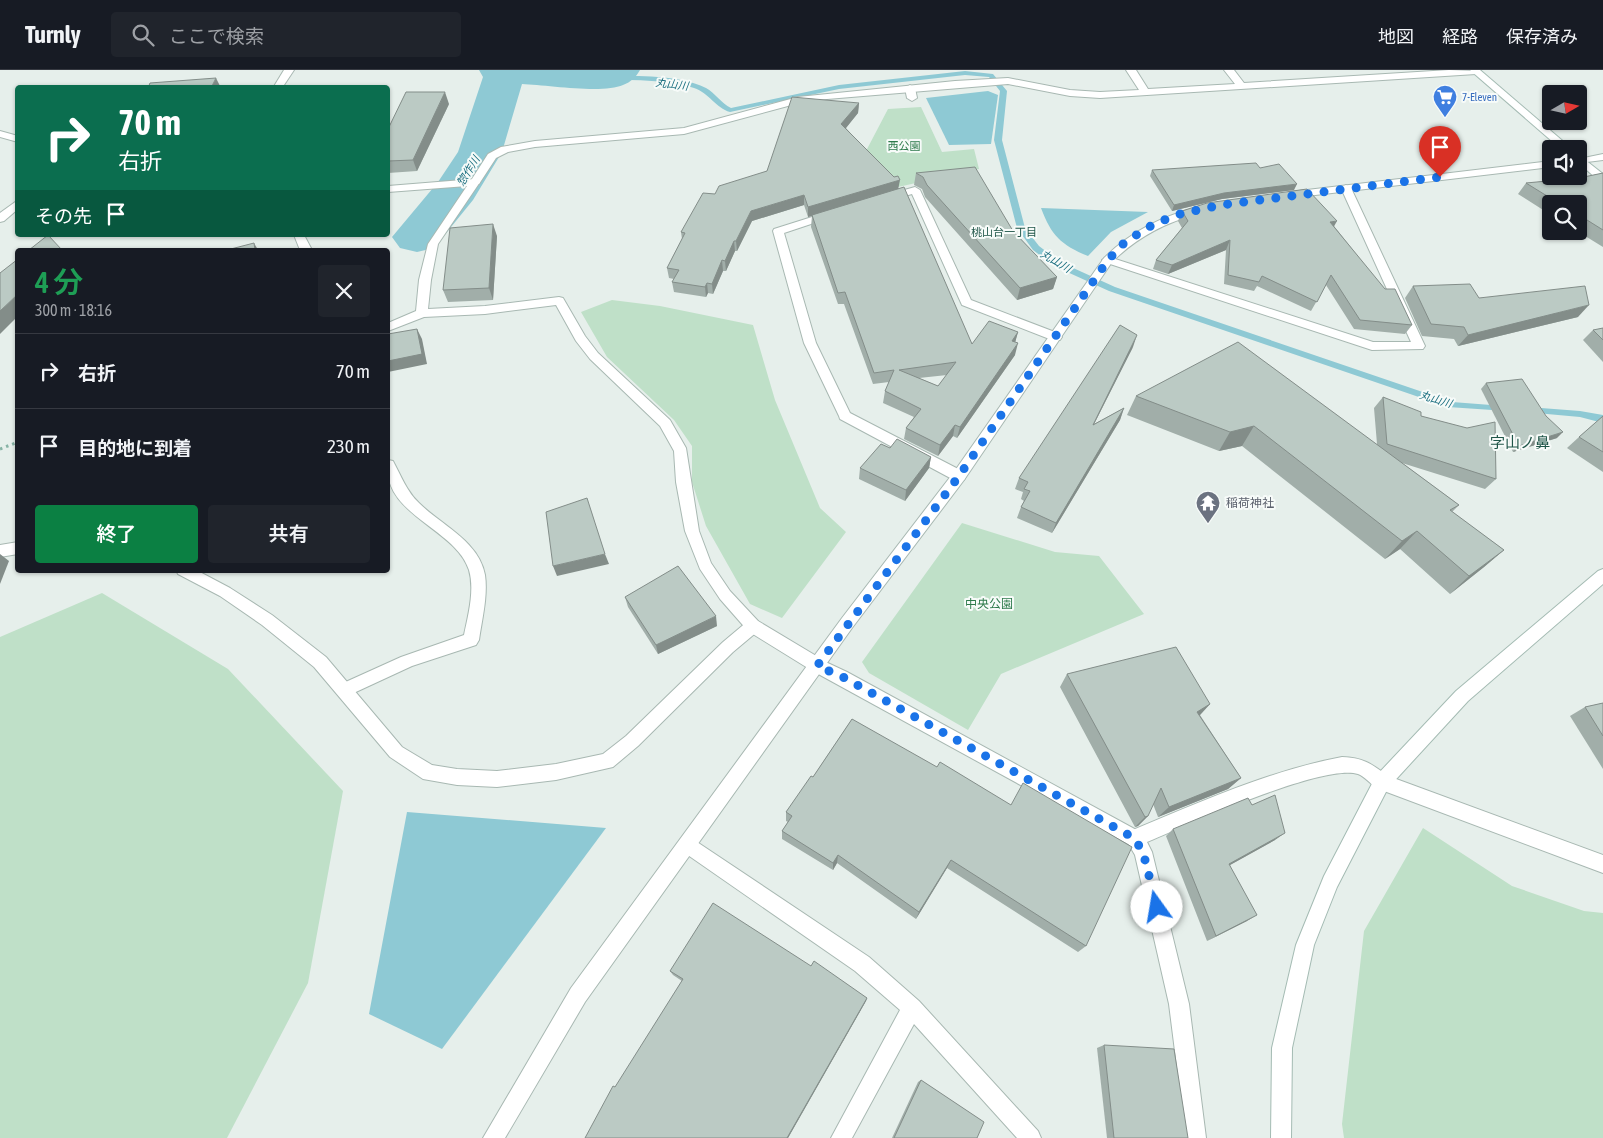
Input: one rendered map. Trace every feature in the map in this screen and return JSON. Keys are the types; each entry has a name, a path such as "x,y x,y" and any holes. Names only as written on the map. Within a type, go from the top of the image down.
{"street":[{"path":"279,85 289,70"},
{"path":"1131,70 1145,92"},
{"path":"1229,70 1241,85"},
{"path":"422,313 425,280 433,244 492,156 505,149 534,144 684,131 798,100 911,93 986,81 1008,81 1085,94 1145,92 1475,71 1557,140"},
{"path":"0,134 15,138"},
{"path":"1587,159 1603,157"},
{"path":"1279,197 1542,165"},
{"path":"1587,166 1603,179"},
{"path":"390,188 403,185 452,185 475,182"},
{"path":"1108,260 1372,346 1419,346 1346,188"},
{"path":"878,200 915,190 966,302 1056,337"},
{"path":"0,219 15,205"},
{"path":"493,1138 578,995 817,666 959,476 1108,260 1125,242 1154,224 1180,214 1213,207"},
{"path":"842,211 778,230 810,343 845,416 959,476"},
{"path":"390,326 422,313 485,310 559,301 580,338 594,356 665,423 681,451 683,482 692,531 705,565 725,595 753,626 817,666 841,676 1134,838 1143,852 1179,1004 1196,1138"},
{"path":"345,690 369,676 427,653 471,640 477,605 477,570 467,553 454,539 413,506 390,468"},
{"path":"0,551 15,548"},
{"path":"189,573 225,592 267,620 320,662 396,752 429,773 457,777 497,779 556,772 607,761 632,741 728,647 753,626"},
{"path":"1281,1138 1282,1048 1304,945 1330,882 1382,782 1462,696 1603,576"},
{"path":"1134,838 1291,776 1342,765 1359,766 1382,782 1603,864"},
{"path":"688,845 862,964 912,1008 1030,1138"},
{"path":"841,1138 912,1008"}],"path":[{"path":"0,448 15,443"}],"green space":[{"name":"西公園","path":"921,107 942,152 974,149 979,169 898,187 866,151 888,109"},
{"path":"612,300 660,306 753,325 775,400 820,508 846,532 782,618 750,604 706,526 692,482 692,446 674,420 607,357 581,312"},
{"name":"中央公園","path":"962,523 1055,552 1099,556 1144,614 1001,674 968,730 869,673 862,662"},
{"path":"102,593 228,669 343,791 308,983 227,1138 0,1138 0,637"},
{"path":"1423,828 1512,886 1584,911 1603,913 1603,1138 1344,1138 1342,1124 1364,931"}],"water":[{"path":"988,91 998,95 991,144 949,145 926,98"},
{"path":"1041,208 1148,212 1111,232 1088,256 1071,248 1058,238"},
{"path":"407,812 606,828 442,1049 369,1014"}],"building":[{"path":"216,78 212,85 149,85 150,83"},
{"path":"406,92 445,92 413,160 390,161 390,125"},
{"path":"792,97 859,103 841,124 894,177 898,176 900,180 808,207 804,195 751,211 725,261 722,260 712,284 707,283 705,287 672,282 679,270 667,268 685,233 681,232 703,193 715,194 719,186 767,171"},
{"path":"1256,163 1260,168 1279,164 1297,184 1224,193 1174,205 1152,170"},
{"path":"975,167 1013,231 1057,277 1020,288 927,185 923,177 916,173"},
{"path":"1603,173 1603,230 1587,220 1587,195 1545,195 1526,183 1542,181 1542,185 1587,185 1587,176"},
{"path":"904,187 972,344 989,321 1018,332 1012,341 1018,343 960,427 955,425 940,445 906,428 921,409 885,391 894,370 874,373 845,292 838,293 812,215","holes":["956,362 938,386 899,370"]},
{"path":"1307,189 1337,221 1330,222 1385,289 1395,289 1412,325 1360,320 1331,275 1317,302 1262,276 1259,282 1228,275 1230,240 1172,265 1156,260 1188,221 1182,211 1207,203"},
{"path":"493,224 489,288 443,290 450,228"},
{"path":"45,237 50,237 60,248 32,248"},
{"path":"254,243 255,248 235,248"},
{"path":"15,261 15,297 0,311 0,273"},
{"path":"1470,284 1479,298 1585,286 1589,305 1468,335 1464,327 1431,324 1413,286"},
{"path":"1120,325 1137,335 1093,425 1124,408 1056,523 1021,507 1030,491 1024,489 1028,482 1019,478"},
{"path":"1603,328 1603,340 1593,330"},
{"path":"417,329 422,354 390,361 390,334"},
{"path":"1238,342 1459,505 1450,510 1504,550 1469,576 1417,531 1402,541 1254,426 1230,432 1136,396"},
{"path":"1522,379 1546,416 1563,432 1519,446 1486,383"},
{"path":"1383,397 1421,412 1421,416 1467,428 1495,422 1496,479 1387,444"},
{"path":"1603,416 1603,452 1579,437"},
{"path":"897,439 931,457 906,490 860,468 881,444 890,448"},
{"path":"587,498 605,554 553,566 546,512"},
{"path":"678,566 716,616 656,645 625,597"},
{"path":"1176,647 1210,704 1197,712 1241,778 1169,807 1161,788 1148,816 1145,817 1067,674"},
{"path":"1603,703 1603,736 1585,707"},
{"path":"852,719 937,767 940,762 1011,805 1023,783 1132,847 1086,946 951,860 919,912 838,855 833,863 782,831 792,816 786,812 811,776 813,777"},
{"path":"1275,795 1285,833 1229,864 1257,915 1216,936 1173,829 1248,798 1252,805"},
{"path":"713,903 811,966 814,961 867,998 787,1138 585,1138 613,1086 615,1087 683,979 670,971"},
{"path":"1104,1045 1174,1049 1188,1138 1114,1138"},
{"path":"921,1080 984,1122 977,1138 894,1138"}],"waterway":[{"name":"惣作川","path":"499,70 506,70"},
{"name":"惣作川","path":"417,237 456,190 480,152 506,70"},
{"name":"丸山川","path":"506,70 608,77 620,70"},
{"name":"丸山川","path":"608,77 673,82 698,87 730,110 839,87 965,73 991,75 1004,91 998,140 1021,228 1036,248 1057,264 1112,289 1451,405 1504,409"},
{"name":"丸山川","path":"1528,410 1580,414 1603,419"}],"place":[{"name":"7-Eleven","path":"1445,118"},
{"name":"稲荷神社","path":"1208,524"}],"district":[{"name":"桃山台一丁目","path":"1004,232"},
{"name":"字山ノ鼻","path":"1520,443"}],"route":[{"path":"1157,907 1143,852 1134,838 841,676 817,666 959,476 1108,260 1125,242 1154,224 1180,214 1221,205 1440,177"}]}
